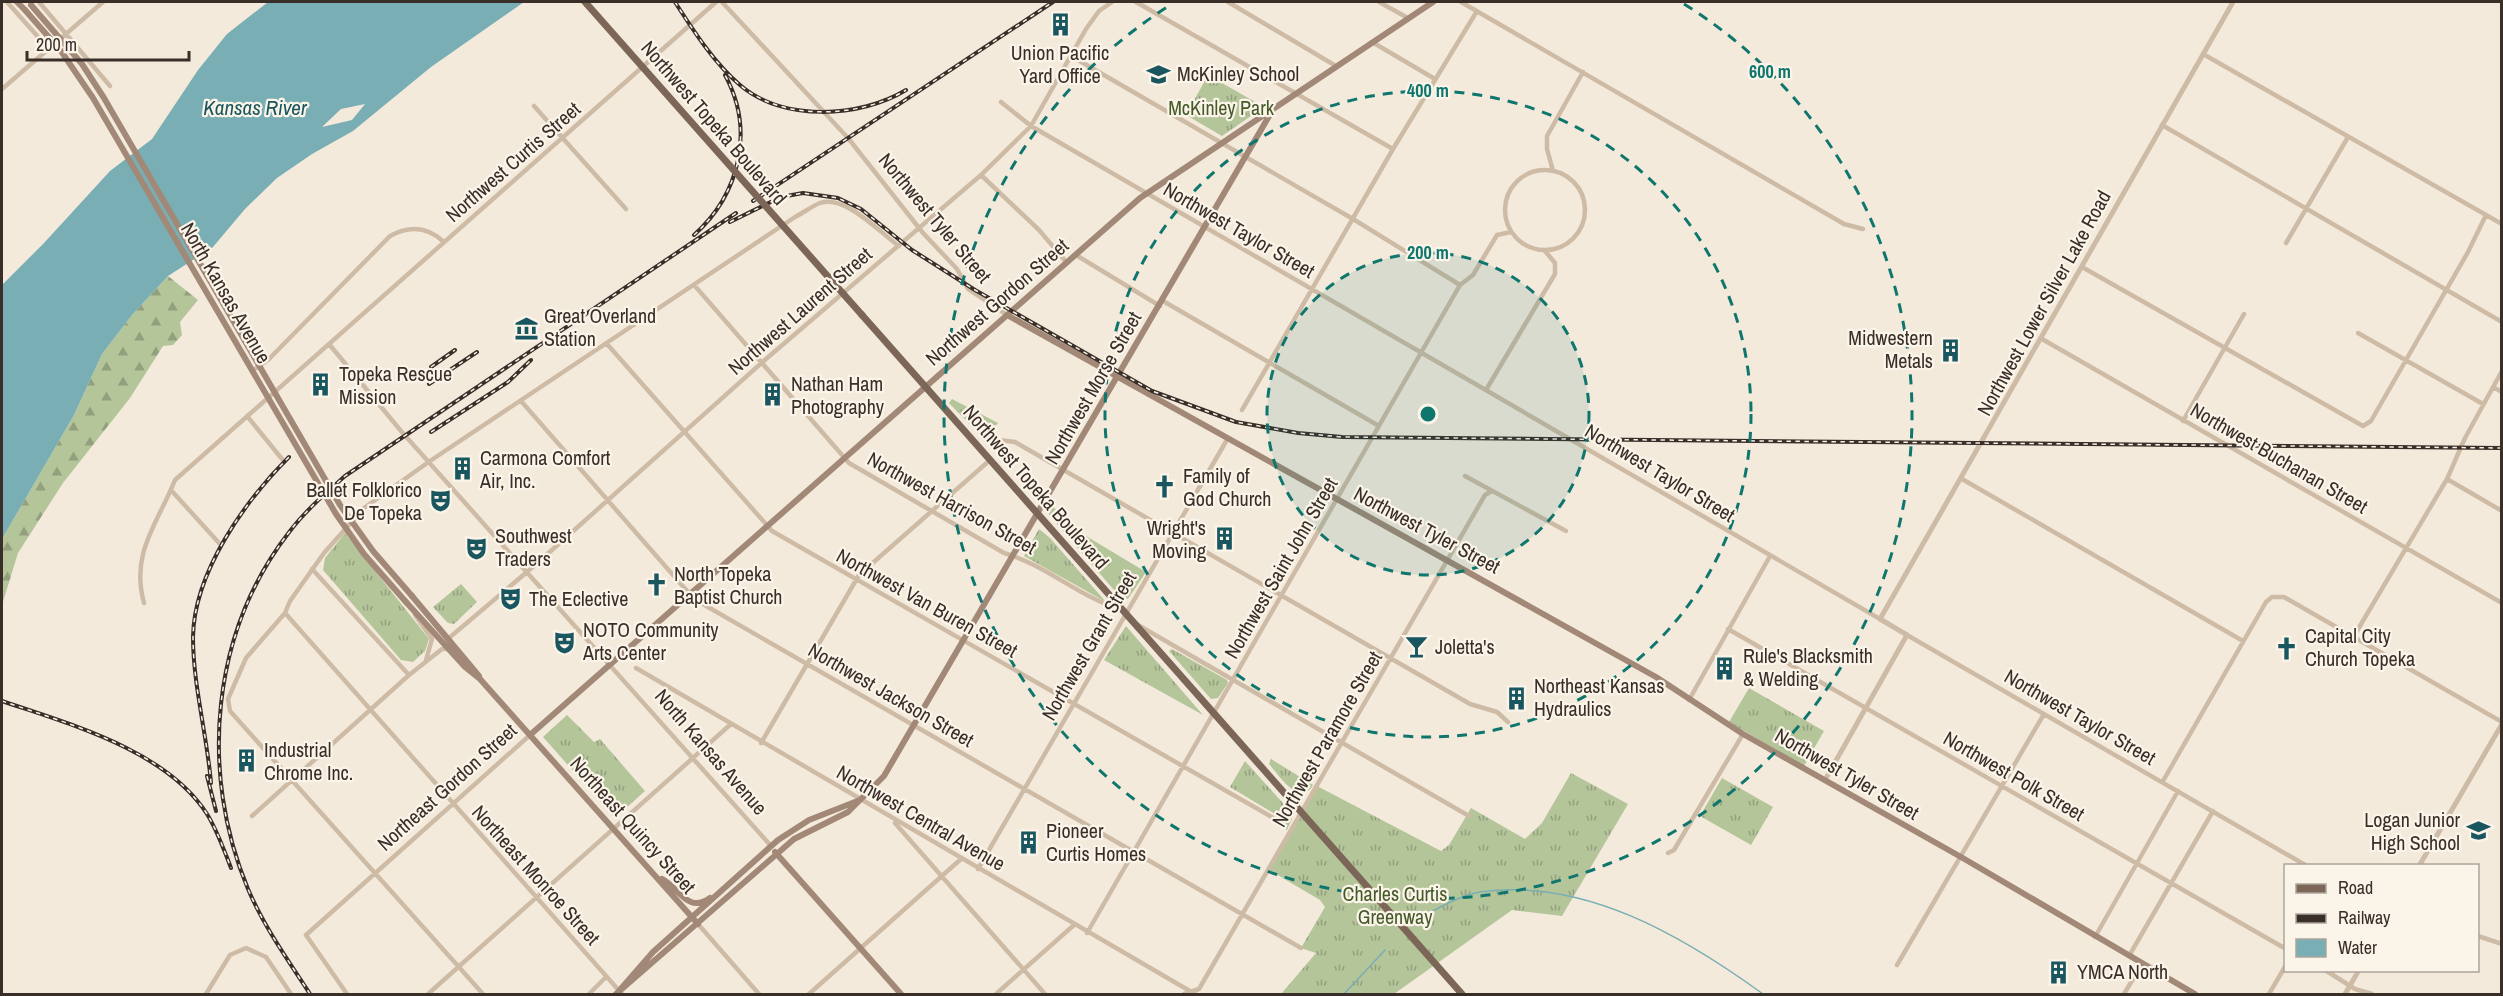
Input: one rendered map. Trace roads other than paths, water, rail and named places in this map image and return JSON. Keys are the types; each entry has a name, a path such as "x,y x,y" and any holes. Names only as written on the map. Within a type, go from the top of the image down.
{"main road":[{"name":"North Kansas Avenue","path":"17,2 83,81 352,538 407,603"},
{"name":"Northwest Topeka Boulevard","path":"585,2 1462,994"},
{"name":"Northwest Gordon Street","path":"611,665 1147,193 1433,2"},
{"name":"North Kansas Avenue","path":"30,3 82,64 104,98 350,521 412,596"},
{"name":"Northwest Morse Street","path":"619,993 777,854 803,834 848,812 884,776 1065,470 1273,109"},
{"name":"Northwest Tyler Street","path":"1007,315 1448,562 1483,578 1656,677 1743,734 1961,857 2195,994"},
{"name":"Northeast Quincy Street","path":"412,596 449,638 480,679 698,924"},
{"name":"Northeast Quincy Street","path":"407,603 465,667 480,679"},
{"name":"Northeast Gordon Street","path":"530,735 611,665"},
{"name":"Northwest Morse Street","path":"730,882 771,846 808,820 860,800"},
{"name":"North Kansas Avenue","path":"771,846 901,994"},
{"path":"654,874 668,882 684,898 696,904 707,900 730,882"},
{"path":"619,993 653,952 730,882"}],"street":[{"path":"7,2 48,48"},
{"path":"39,2 110,86"},
{"path":"2,89 103,2"},
{"name":"Northwest Curtis Street","path":"144,603 140,588 144,549 152,523 175,480 716,2"},
{"name":"Northwest Tyler Street","path":"723,2 848,138 918,227 950,261 968,289 1007,315"},
{"name":"Northwest Laurent Street","path":"449,638 918,227 981,175 1031,126 1095,16 1112,2"},
{"path":"1136,2 1394,148"},
{"path":"1228,2 1336,66"},
{"path":"1379,2 1408,18"},
{"path":"1461,2 1845,224 1863,229"},
{"name":"Northwest Lower Silver Lake Road","path":"1880,619 2233,2"},
{"path":"1242,410 1394,148 1477,11"},
{"path":"1372,42 1435,79"},
{"path":"2203,54 2502,224"},
{"path":"1071,56 1353,219 1460,285"},
{"path":"1553,171 1547,149 1547,136 1583,72"},
{"name":"Northwest Taylor Street","path":"1000,102 1031,126 1205,228 2304,864"},
{"path":"534,106 626,209"},
{"path":"2162,125 2502,322"},
{"path":"2286,243 2348,137"},
{"path":"1553,171 1566,176 1577,185 1583,198 1585,218 1580,230 1571,241 1559,248 1545,250 1528,246 1511,232 1505,209 1512,188 1530,173 1553,171"},
{"path":"981,175 1039,230 1067,263"},
{"path":"483,994 228,707 228,699 246,658 285,613 312,569 364,508 430,461 795,217 826,202 848,207 899,246"},
{"path":"2082,267 2363,426 2371,421 2486,215"},
{"path":"252,371 274,354 390,236 406,229 419,228 429,231 444,242"},
{"name":"Northwest Saint John Street","path":"1088,933 1460,285 1473,275 1497,235 1511,232"},
{"path":"1486,390 1555,274 1555,263 1545,250"},
{"path":"1076,255 1379,426"},
{"name":"Northwest Harrison Street","path":"695,286 845,458 932,511 1104,604 1123,611"},
{"path":"2183,421 2244,314"},
{"path":"2358,333 2483,404"},
{"name":"Northwest Buchanan Street","path":"2042,339 2502,603"},
{"name":"North Kansas Avenue","path":"329,344 401,431 771,846"},
{"name":"Northwest Van Buren Street","path":"607,344 767,527 963,642 1284,824"},
{"path":"2354,636 2447,479 2483,404 2502,371"},
{"path":"2493,387 2502,392"},
{"name":"Northwest Jackson Street","path":"521,401 694,599 1301,948"},
{"path":"247,416 282,459"},
{"name":"Northwest Grant Street","path":"978,869 1073,704 1123,611 1228,438"},
{"path":"999,440 1015,442 1470,704 1497,712 1508,722"},
{"path":"761,742 863,571 990,460"},
{"path":"1466,476 1480,483 1490,492 1566,531"},
{"path":"1962,479 2243,641"},
{"path":"2447,479 2502,511"},
{"path":"171,490 219,543"},
{"name":"Northwest Paramore Street","path":"1193,993 1199,989 1485,495 1490,492"},
{"path":"1689,700 1770,556"},
{"path":"312,569 409,675"},
{"path":"2163,781 2266,602 2272,597 2284,597 2502,723 2420,864"},
{"path":"407,603 432,639 426,661"},
{"name":"Northeast Monroe Street","path":"285,613 619,993"},
{"path":"1133,622 1468,816"},
{"name":"Northwest Polk Street","path":"1728,629 2284,948"},
{"path":"1825,780 1907,635"},
{"path":"252,816 409,675 442,649 448,649"},
{"name":"Northwest Central Avenue","path":"636,668 1193,993"},
{"path":"1897,965 2044,714"},
{"path":"428,994 731,724"},
{"path":"1668,853 1674,850 1743,734"},
{"name":"Northeast Gordon Street","path":"347,994 306,935 530,735"},
{"path":"2096,937 2178,790"},
{"path":"2129,956 2213,811"},
{"path":"892,818 940,876 1045,994"},
{"path":"809,994 961,859"},
{"name":"Northeast Quincy Street","path":"698,924 759,994"},
{"path":"996,994 1074,925"},
{"path":"2479,936 2502,944"},
{"path":"206,994 234,952 246,948 260,954 270,963 291,994"},
{"path":"2124,994 2142,964"},
{"path":"2269,994 2284,968"},
{"path":"2328,972 2350,985 2372,994"},
{"path":"2345,994 2358,972"},
{"path":"589,994 606,977"},
{"path":"1184,994 1193,993"}],"water":[{"name":"Kansas River","path":"268,2 524,2 431,67 353,131 312,154 277,178 245,209 213,247 168,276 132,315 102,354 74,415 2,539 2,285 110,171 152,139 198,70 227,34","holes":["365,104 352,120 322,127 341,109"]}],"waterway":[{"path":"1429,913 1460,898 1480,892 1518,890 1556,893 1594,902 1665,932 1700,951 1763,994"},
{"path":"1344,994 1385,950"}],"railway":[{"path":"675,2 721,67 740,85 758,97 778,105 822,112 845,110 867,106 906,90"},
{"path":"753,201 1053,2"},
{"path":"694,235 710,219 722,200 732,181 738,160 741,139 739,117 734,96 725,75"},
{"path":"730,222 781,197 803,193 838,198 861,209 912,250 975,290 1152,391 1236,422 1298,433 1342,437 2502,448"},
{"path":"310,994 254,903 232,844 223,798 219,751 221,704 229,658 243,613 264,571 296,523 345,476 736,213"},
{"path":"431,367 455,350"},
{"path":"429,384 477,352"},
{"path":"431,432 508,382 531,360"},
{"path":"211,783 195,673 193,637 196,612 202,588 225,539 256,495 289,457"},
{"path":"2,701 57,719 114,742 142,756 167,773 189,792 207,814 231,868"},
{"path":"207,776 216,811"}],"place":[{"name":"Union Pacific Yard Office","path":"1060,25"},
{"name":"McKinley School","path":"1159,74"},
{"name":"Great Overland Station","path":"526,328"},
{"name":"Midwestern Metals","path":"1951,350"},
{"name":"Topeka Rescue Mission","path":"321,385"},
{"name":"Nathan Ham Photography","path":"773,395"},
{"name":"Carmona Comfort Air, Inc.","path":"462,469"},
{"name":"Family of God Church","path":"1165,487"},
{"name":"Ballet Folklorico De Topeka","path":"440,501"},
{"name":"Wright's Moving","path":"1224,539"},
{"name":"Southwest Traders","path":"477,548"},
{"name":"North Topeka Baptist Church","path":"656,585"},
{"name":"The Eclective","path":"511,599"},
{"name":"NOTO Community Arts Center","path":"565,642"},
{"name":"Joletta's","path":"1417,647"},
{"name":"Capital City Church Topeka","path":"2287,648"},
{"name":"Rule's Blacksmith & Welding","path":"1725,668"},
{"name":"Northeast Kansas Hydraulics","path":"1516,698"},
{"name":"Industrial Chrome Inc.","path":"246,761"},
{"name":"Logan Junior High School","path":"2478,831"},
{"name":"Pioneer Curtis Homes","path":"1028,842"},
{"name":"YMCA North","path":"2059,972"}],"park label":[{"name":"McKinley Park","path":"1221,108"},
{"name":"Charles Curtis Greenway","path":"1395,906"}]}
